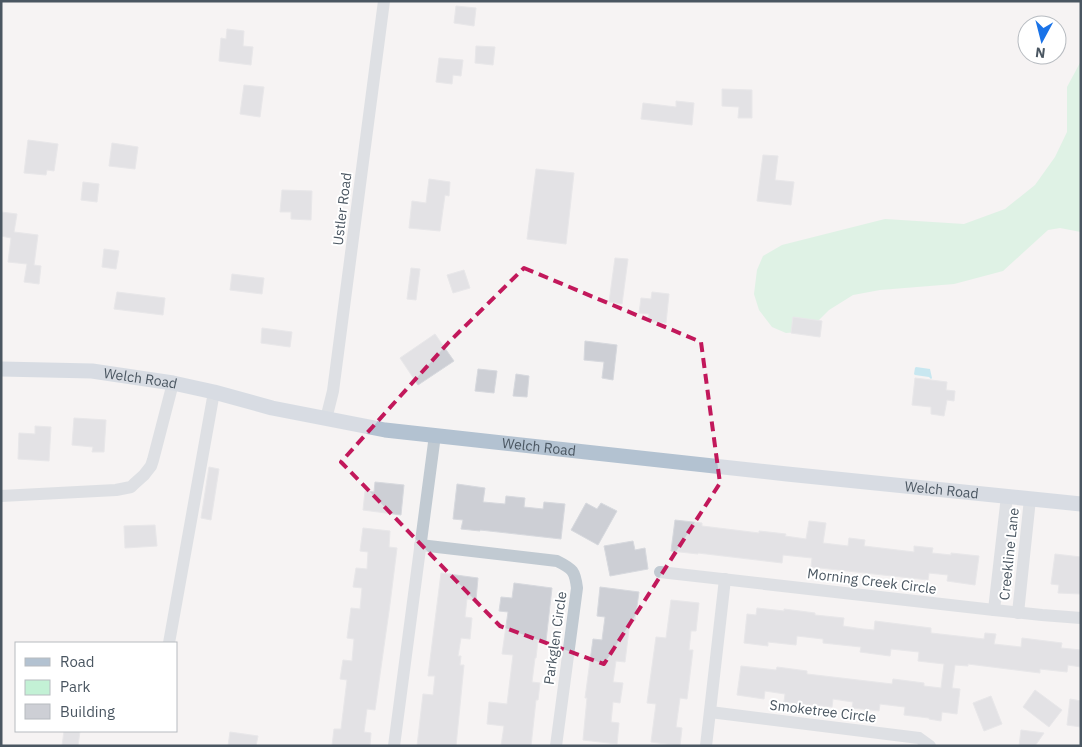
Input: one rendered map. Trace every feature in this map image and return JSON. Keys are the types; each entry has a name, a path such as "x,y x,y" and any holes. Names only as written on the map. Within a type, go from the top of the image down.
{"main road":[{"name":"Welch Road","path":"1,369 92,371 173,382 272,408 384,430 1081,504"}],"street":[{"name":"Ustler Road","path":"326,419 333,391 384,1"},
{"path":"1,496 116,490 131,487 144,475 153,460 173,382"},
{"path":"170,642 214,392"},
{"path":"394,746 435,435"},
{"name":"Creekline Lane","path":"994,610 1008,496"},
{"name":"Creekline Lane","path":"1018,613 1030,499"},
{"name":"Parkglen Circle","path":"420,545 557,561 570,567 576,576 577,588 556,746"},
{"name":"Morning Creek Circle","path":"660,572 1018,613 1081,618"},
{"path":"706,746 726,579"},
{"name":"Smoketree Circle","path":"710,712 919,738 930,746"}],"highlighted area":[{"path":"524,268 701,342 720,483 604,664 500,626 341,462 449,342"}],"green space":[{"path":"1081,61 1081,232 1060,228 1048,230 1003,271 954,284 880,290 853,295 829,310 808,331 786,333 772,327 759,310 754,294 757,270 763,256 782,245 885,219 964,224 1005,209 1035,185 1055,157 1067,132 1067,87"}],"water":[{"path":"916,367 930,369 932,378 915,375"}],"building":[{"path":"456,6 476,8 474,26 454,23"},
{"path":"227,29 244,31 243,46 253,47 251,65 219,61 221,38 226,39"},
{"path":"476,46 495,47 493,65 475,63"},
{"path":"439,58 463,60 461,76 453,75 452,84 436,82"},
{"path":"244,85 264,87 260,117 240,114"},
{"path":"722,89 752,90 752,118 738,118 739,107 722,106"},
{"path":"676,101 694,103 692,125 641,119 643,103 676,107"},
{"path":"28,140 58,144 54,171 47,170 46,175 24,173"},
{"path":"112,143 138,147 135,169 109,166"},
{"path":"763,155 778,156 775,180 794,182 791,205 757,201"},
{"path":"536,169 574,173 566,244 527,239"},
{"path":"429,179 450,182 449,196 445,195 440,231 409,228 412,201 426,203"},
{"path":"83,182 99,184 97,202 81,200"},
{"path":"282,190 312,191 311,220 291,219 291,212 280,212"},
{"path":"1,212 17,214 14,232 38,235 34,265 41,266 39,284 24,282 27,264 8,262 11,238 1,236"},
{"path":"104,249 119,251 116,269 102,267"},
{"path":"615,258 628,259 622,304 609,302"},
{"path":"411,268 420,269 416,300 407,299"},
{"path":"464,270 470,288 453,293 447,275"},
{"path":"232,274 264,278 262,294 230,290"},
{"path":"117,292 165,298 163,315 114,309"},
{"path":"652,292 669,294 666,323 648,321 649,314 639,313 641,298 651,299"},
{"path":"793,317 822,321 820,337 791,333"},
{"path":"262,328 292,332 290,347 261,343"},
{"path":"435,334 454,361 418,385 400,358"},
{"path":"585,341 617,345 613,380 602,378 604,362 584,360"},
{"path":"478,369 497,371 494,393 475,391"},
{"path":"516,374 529,376 527,397 513,396"},
{"path":"915,378 947,382 946,390 955,391 954,401 947,400 944,416 931,414 931,407 912,405"},
{"path":"74,418 106,420 104,452 92,452 93,447 72,445"},
{"path":"35,426 51,427 49,461 18,459 19,433 35,434"},
{"path":"209,467 219,469 211,520 201,518"},
{"path":"375,482 404,485 401,515 363,510 365,491 374,492"},
{"path":"457,484 485,488 483,502 505,504 506,496 525,498 524,507 543,509 544,502 565,504 561,539 461,529 463,520 453,519"},
{"path":"586,503 597,509 601,503 617,511 598,545 571,530"},
{"path":"675,520 702,523 702,526 759,533 759,531 786,534 785,536 806,539 809,521 826,523 823,543 848,546 849,538 865,540 864,546 914,552 914,546 933,548 932,553 979,556 975,585 947,581 948,575 929,573 928,580 811,567 812,558 783,555 782,563 671,551"},
{"path":"155,525 157,546 125,548 124,526"},
{"path":"363,528 390,531 389,547 397,548 375,710 367,709 364,732 371,733 370,746 332,746 334,729 341,729 347,680 340,679 343,660 352,661 354,639 347,638 351,608 360,609 362,588 353,587 356,568 367,569 368,552 360,551"},
{"path":"633,541 635,550 645,548 648,569 610,576 604,546"},
{"path":"1055,554 1081,557 1081,594 1058,593 1059,585 1051,584"},
{"path":"441,573 478,578 476,600 467,599 465,617 472,618 470,639 461,638 458,656 461,656 460,665 464,665 456,746 417,746 423,694 433,695 435,676 428,676"},
{"path":"514,583 552,588 546,641 538,640 535,658 532,682 540,683 538,700 536,700 531,746 501,746 504,726 487,724 489,702 507,704 513,655 502,654 508,612 499,611 501,597 512,598"},
{"path":"600,587 639,592 635,621 630,621 625,662 616,661 613,682 623,683 620,703 613,702 611,722 619,723 617,744 583,740 587,698 585,698 593,639 602,640 605,617 597,616"},
{"path":"671,600 699,603 696,631 691,631 689,650 693,650 687,699 680,698 676,727 682,728 680,746 651,742 656,704 647,703 656,637 666,638"},
{"path":"757,608 784,611 784,609 844,618 843,626 863,629 874,630 875,621 931,628 931,633 984,639 985,633 996,634 994,644 1021,647 1022,638 1062,643 1061,648 1081,650 1081,667 1068,665 1067,672 1040,669 1040,673 968,664 968,666 955,665 952,688 960,689 957,714 942,712 941,721 904,715 905,707 880,704 879,711 852,708 853,702 833,699 832,707 784,702 785,694 765,691 764,699 737,695 741,666 776,670 777,667 807,671 807,674 892,684 893,679 924,683 924,686 941,688 944,664 918,661 919,652 891,649 890,656 860,652 861,647 823,643 823,639 797,636 796,645 768,642 768,646 744,643 747,614 756,615"},
{"path":"1035,690 1062,710 1049,727 1023,707"},
{"path":"991,696 1002,724 984,731 973,703"},
{"path":"1070,699 1081,701 1081,727 1067,725"},
{"path":"1021,730 1044,733 1035,746 1019,746"},
{"path":"64,732 80,732 78,746 62,746"},
{"path":"230,732 258,736 256,746 228,746"}]}
